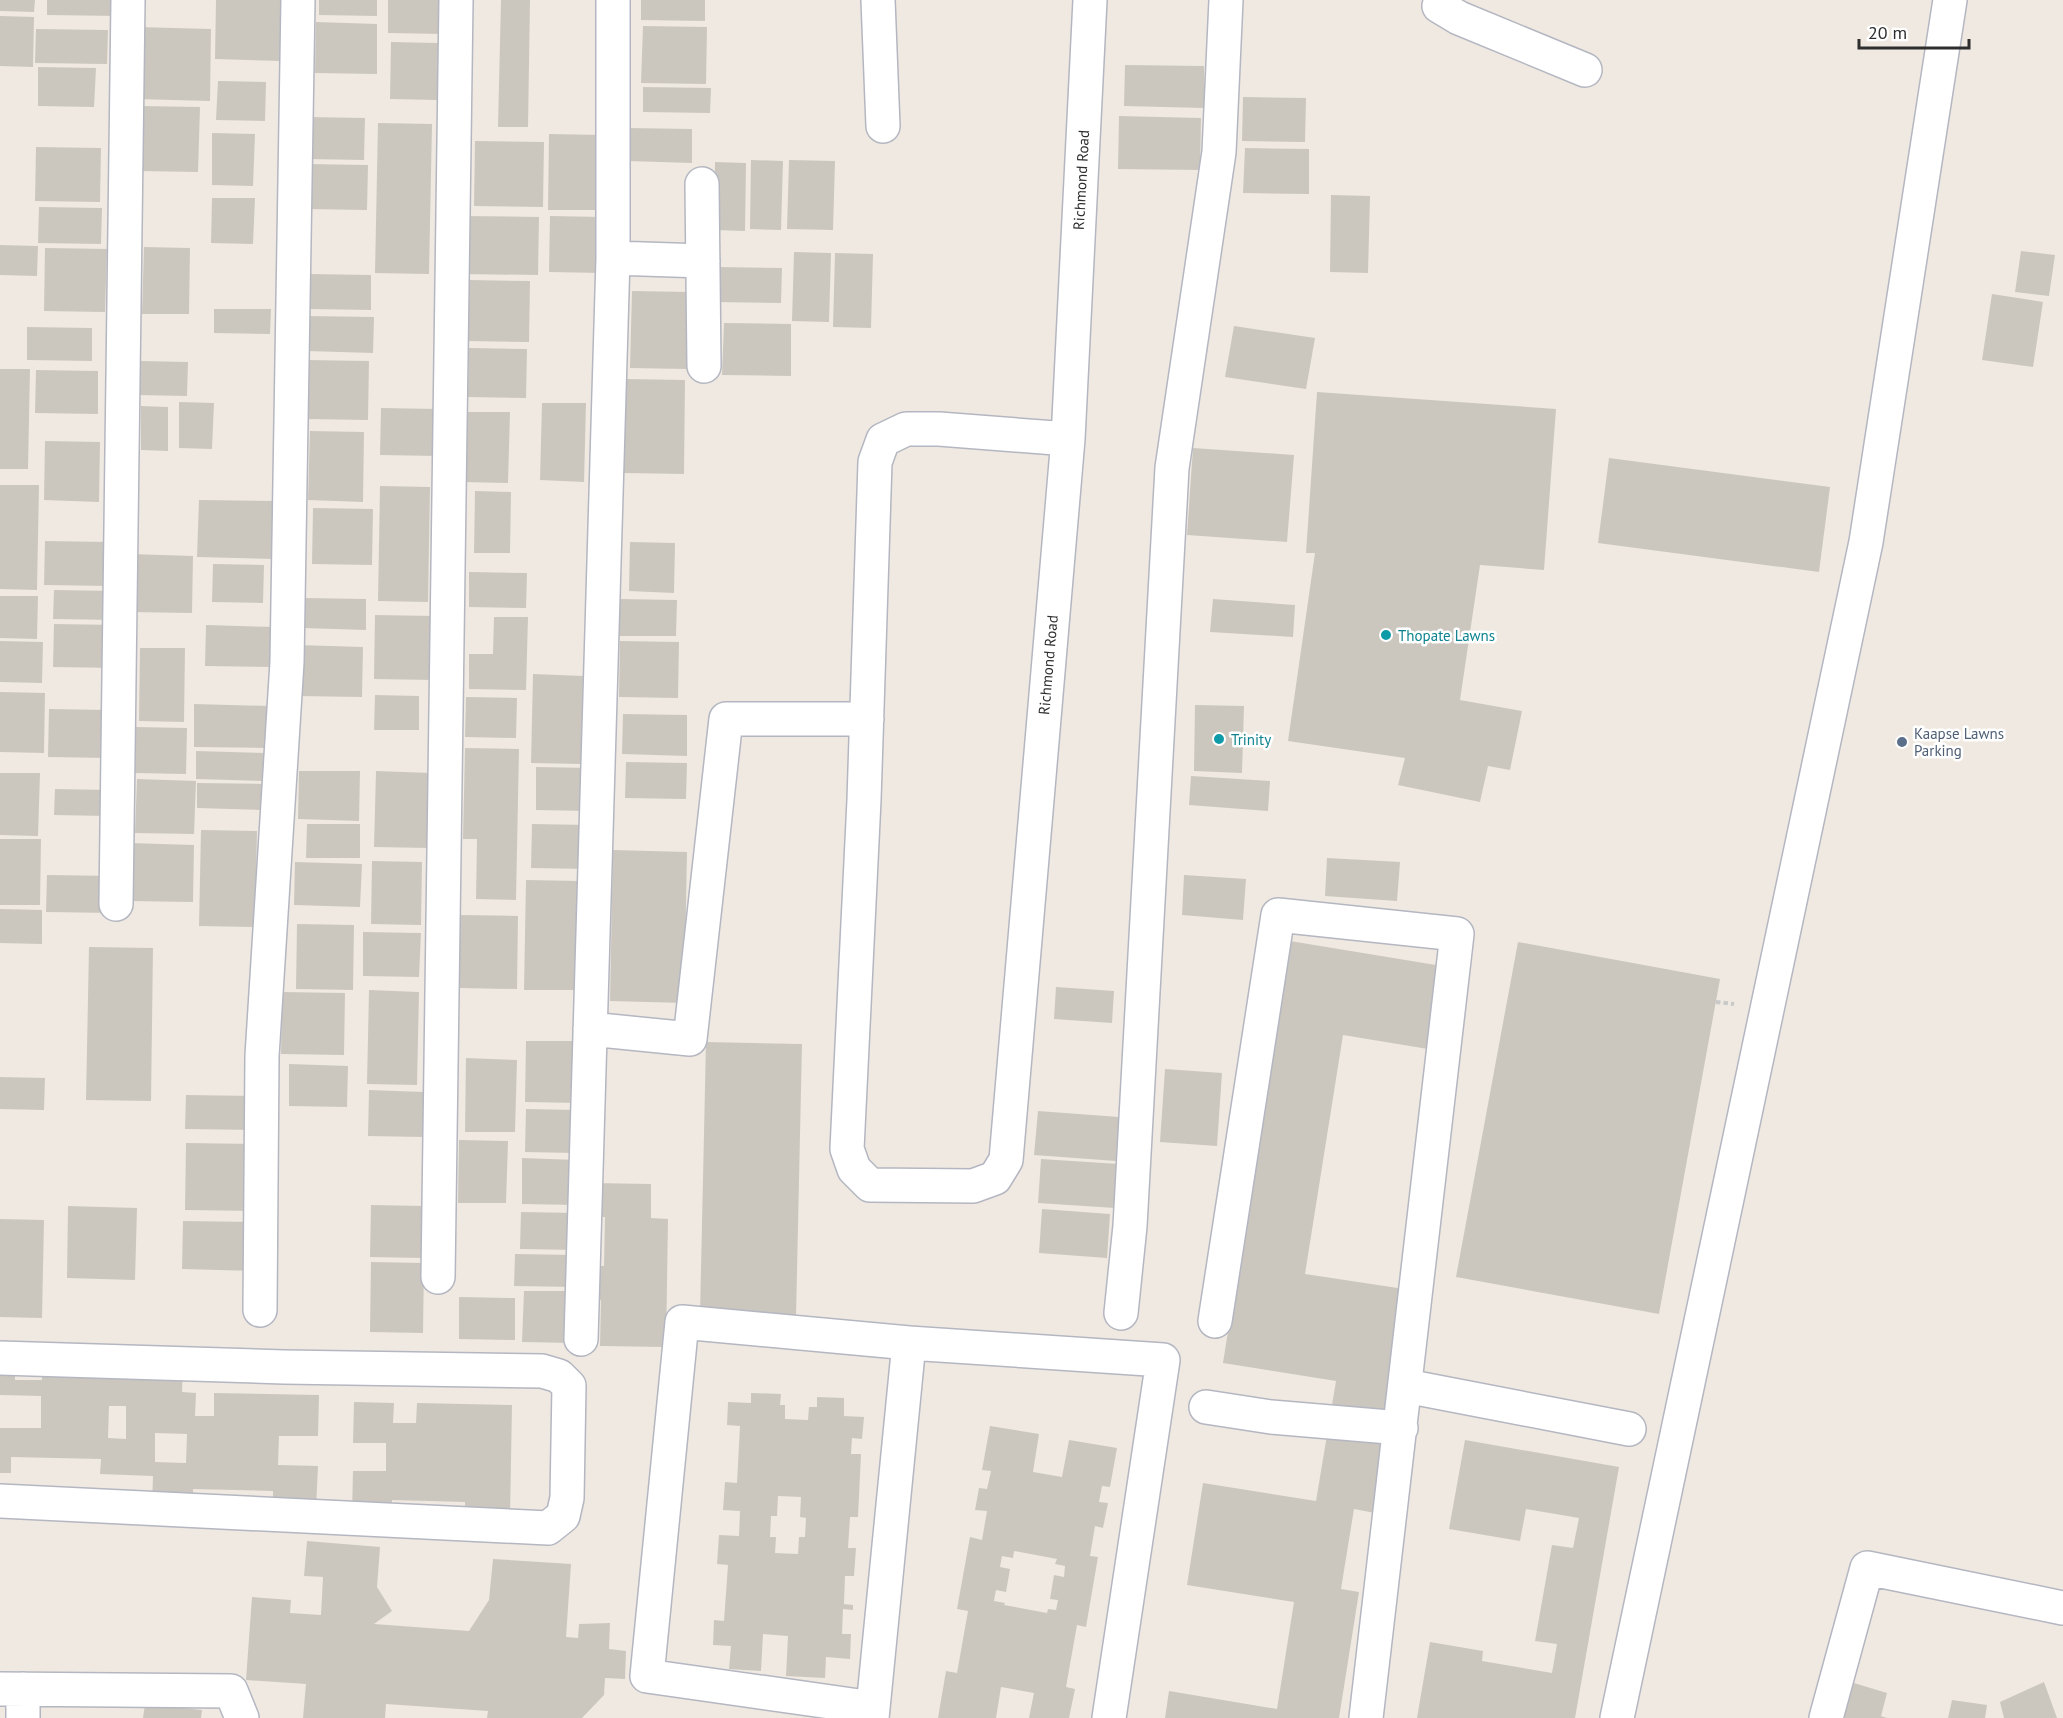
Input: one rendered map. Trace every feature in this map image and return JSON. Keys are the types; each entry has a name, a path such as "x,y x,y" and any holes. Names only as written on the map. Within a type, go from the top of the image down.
{"street":[{"path":"116,904 128,0"},
{"path":"260,1310 262,1056 287,662 298,0"},
{"path":"438,1277 456,0"},
{"path":"581,1339 613,258 613,0"},
{"path":"878,0 883,126"},
{"name":"Richmond Road","path":"867,719 847,1149 854,1169 870,1185 973,1186 995,1178 1006,1160 1068,438 1090,0"},
{"path":"1121,1313 1130,1226 1172,468 1219,152 1226,0"},
{"path":"1441,0 1439,6 1459,18 1585,70"},
{"path":"1617,1718 1866,542 1950,0"},
{"path":"702,184 705,366"},
{"path":"613,258 703,261"},
{"path":"590,1029 690,1039 726,719 867,719 875,462 883,440 906,429 939,429 1068,438"},
{"path":"1215,1321 1278,915 1457,934 1366,1718"},
{"path":"909,1343 872,1713 647,1676 682,1322 909,1343 1163,1360 1109,1718"},
{"path":"0,1358 296,1367 542,1371 559,1376 569,1386 567,1498 563,1516 548,1528 0,1501"},
{"path":"1406,1386 1629,1430"},
{"path":"1206,1407 1271,1417 1401,1428"},
{"path":"1826,1718 1867,1568 2063,1608"},
{"path":"15,1699 231,1691 242,1718"}],"building":[{"path":"0,0 35,0 34,12 0,11"},
{"path":"47,0 121,0 120,16 47,15"},
{"path":"216,0 282,0 281,61 215,59"},
{"path":"319,0 377,0 377,16 319,15"},
{"path":"388,0 445,0 444,34 388,33"},
{"path":"501,0 530,0 528,127 498,127"},
{"path":"641,0 705,0 705,21 641,20"},
{"path":"0,16 34,17 33,67 0,66"},
{"path":"316,22 377,24 377,74 315,73"},
{"path":"643,26 707,27 706,84 641,83"},
{"path":"137,27 211,29 210,101 136,99"},
{"path":"36,29 108,30 107,64 35,63"},
{"path":"391,42 438,43 437,100 390,99"},
{"path":"1125,65 1204,66 1204,108 1124,106"},
{"path":"38,67 96,68 94,107 38,106"},
{"path":"218,81 266,82 265,121 216,120"},
{"path":"643,87 711,88 710,113 643,112"},
{"path":"1243,97 1306,98 1305,142 1242,141"},
{"path":"141,106 200,107 198,172 140,171"},
{"path":"1119,116 1201,118 1200,170 1118,169"},
{"path":"307,117 365,118 364,160 306,159"},
{"path":"378,123 432,124 429,274 375,273"},
{"path":"628,128 692,129 692,163 628,161"},
{"path":"212,133 255,134 253,186 212,185"},
{"path":"549,134 603,135 602,210 548,210"},
{"path":"475,141 544,142 543,207 474,206"},
{"path":"36,147 101,148 100,202 35,201"},
{"path":"1245,148 1309,149 1309,194 1243,193"},
{"path":"751,160 783,161 781,230 750,229"},
{"path":"789,160 835,161 833,230 787,229"},
{"path":"715,162 746,163 745,231 714,230"},
{"path":"308,164 368,165 367,210 307,209"},
{"path":"1331,195 1370,196 1368,273 1330,272"},
{"path":"212,198 255,198 253,244 211,243"},
{"path":"39,207 102,208 101,244 38,243"},
{"path":"463,216 539,217 538,275 462,274"},
{"path":"550,216 603,217 602,273 549,272"},
{"path":"0,245 38,246 37,276 0,275"},
{"path":"144,247 190,248 189,314 142,314"},
{"path":"45,248 107,249 105,312 44,311"},
{"path":"2021,251 2055,255 2049,296 2015,292"},
{"path":"794,252 831,253 829,322 792,321"},
{"path":"835,253 873,254 871,328 833,327"},
{"path":"717,267 782,268 781,303 715,302"},
{"path":"310,274 371,275 371,310 310,309"},
{"path":"468,280 530,281 529,342 467,341"},
{"path":"632,291 689,292 687,369 630,368"},
{"path":"1992,294 2043,302 2033,367 1982,360"},
{"path":"214,309 271,309 270,334 214,333"},
{"path":"307,316 374,317 373,353 307,351"},
{"path":"724,323 791,324 791,376 722,375"},
{"path":"1234,326 1315,338 1306,389 1225,377"},
{"path":"27,327 92,328 92,361 27,360"},
{"path":"469,348 527,349 526,398 468,397"},
{"path":"307,360 369,361 368,420 306,419"},
{"path":"140,361 188,362 187,396 138,395"},
{"path":"0,369 30,369 28,469 0,469"},
{"path":"36,370 98,371 98,414 35,413"},
{"path":"625,379 685,380 684,474 624,473"},
{"name":"Thopate Lawns","path":"1317,392 1556,409 1544,570 1480,565 1460,700 1522,711 1510,770 1488,766 1480,802 1398,785 1405,758 1288,741 1315,553 1306,553"},
{"path":"179,402 214,403 212,449 179,448"},
{"path":"542,403 586,403 584,482 540,480"},
{"path":"141,406 168,407 168,451 141,450"},
{"path":"381,408 438,409 437,456 380,455"},
{"path":"465,412 510,412 508,483 463,482"},
{"path":"310,431 364,432 363,502 308,500"},
{"path":"45,441 100,442 99,502 44,500"},
{"path":"1193,448 1294,455 1287,542 1187,535"},
{"path":"1609,458 1830,487 1819,572 1598,543"},
{"path":"0,485 39,485 37,590 0,589"},
{"path":"380,486 430,487 428,602 378,601"},
{"path":"475,491 511,492 510,553 474,553"},
{"path":"199,500 276,501 275,559 197,557"},
{"path":"313,508 373,509 372,565 312,564"},
{"path":"45,541 109,542 109,586 44,585"},
{"path":"630,542 675,543 674,593 629,591"},
{"path":"130,554 193,556 192,613 129,612"},
{"path":"213,564 264,565 263,603 212,602"},
{"path":"469,572 527,573 526,608 469,607"},
{"path":"54,590 117,591 116,620 53,619"},
{"path":"0,596 38,596 37,639 0,638"},
{"path":"303,598 366,599 366,630 303,628"},
{"path":"619,599 677,600 676,636 619,636"},
{"path":"1213,599 1295,605 1293,637 1210,632"},
{"path":"375,615 434,616 433,680 374,679"},
{"path":"494,617 528,617 526,690 469,689 469,654 493,654"},
{"path":"54,624 119,625 118,668 53,667"},
{"path":"206,625 275,627 274,667 205,666"},
{"path":"0,641 43,642 42,683 0,682"},
{"path":"620,641 679,642 678,698 619,697"},
{"path":"297,645 363,647 362,697 296,696"},
{"path":"140,648 185,648 184,722 139,721"},
{"path":"533,674 583,676 581,764 531,763"},
{"path":"0,692 45,693 44,753 0,752"},
{"path":"375,695 419,696 419,730 374,730"},
{"path":"466,697 517,698 516,738 465,737"},
{"path":"194,704 269,706 268,748 194,747"},
{"name":"Trinity","path":"1195,705 1244,706 1242,773 1194,771"},
{"path":"49,709 108,710 107,758 48,757"},
{"path":"623,714 687,715 687,756 622,754"},
{"path":"136,727 187,728 186,774 135,773"},
{"path":"465,748 519,749 516,900 476,899 477,839 463,839"},
{"path":"196,751 266,753 266,781 196,779"},
{"path":"626,762 687,763 686,799 625,798"},
{"path":"536,767 591,768 589,811 536,810"},
{"path":"299,771 360,771 359,821 298,819"},
{"path":"376,771 431,773 430,848 374,847"},
{"path":"0,773 40,773 38,836 0,835"},
{"path":"1191,776 1270,781 1268,811 1189,805"},
{"path":"137,779 196,781 194,834 135,833"},
{"path":"197,783 265,784 264,810 197,808"},
{"path":"55,789 108,790 107,816 54,815"},
{"path":"307,824 360,824 360,858 306,858"},
{"path":"532,824 589,825 588,869 531,868"},
{"path":"201,830 257,831 255,927 199,926"},
{"path":"0,839 41,839 40,905 0,905"},
{"path":"129,843 194,845 193,902 127,901"},
{"path":"613,850 687,852 684,1003 610,1001"},
{"path":"1327,858 1400,862 1397,901 1325,896"},
{"path":"372,861 422,862 421,925 371,924"},
{"path":"295,862 362,864 360,907 294,905"},
{"path":"47,875 115,876 114,913 46,912"},
{"path":"1184,875 1246,879 1243,920 1182,915"},
{"path":"526,880 580,881 578,990 524,990"},
{"path":"0,909 42,910 42,944 0,943"},
{"path":"460,915 518,916 517,989 459,988"},
{"path":"297,924 354,925 353,990 296,989"},
{"path":"363,932 421,933 419,977 363,976"},
{"path":"1290,941 1442,966 1428,1049 1343,1035 1305,1274 1411,1290 1375,1513 1354,1509 1341,1589 1359,1592 1339,1718 1165,1718 1169,1691 1277,1709 1294,1602 1187,1585 1203,1483 1316,1501 1336,1381 1223,1363"},
{"path":"1518,942 1720,979 1659,1314 1456,1277"},
{"path":"89,947 153,948 151,1101 86,1100"},
{"path":"1056,987 1114,991 1112,1023 1054,1019"},
{"path":"369,990 419,992 417,1085 367,1084"},
{"path":"282,992 345,993 344,1055 281,1054"},
{"path":"526,1041 580,1041 579,1103 525,1102"},
{"path":"706,1042 802,1044 796,1317 700,1315"},
{"path":"466,1058 517,1060 515,1132 465,1132"},
{"path":"289,1064 348,1066 347,1107 289,1106"},
{"path":"1165,1069 1222,1073 1217,1146 1160,1142"},
{"path":"0,1077 45,1078 44,1110 0,1109"},
{"path":"369,1090 424,1092 423,1137 368,1136"},
{"path":"186,1095 258,1096 258,1130 185,1129"},
{"path":"526,1109 576,1110 575,1153 525,1152"},
{"path":"1038,1111 1119,1117 1116,1161 1034,1155"},
{"path":"459,1140 508,1141 506,1203 458,1203"},
{"path":"186,1143 258,1144 256,1211 185,1210"},
{"path":"522,1158 576,1160 576,1205 522,1204"},
{"path":"1041,1159 1119,1164 1115,1208 1038,1203"},
{"path":"592,1183 651,1184 651,1218 668,1219 666,1347 600,1346 601,1300 592,1300 593,1266 604,1266 605,1217 592,1217"},
{"path":"371,1205 423,1206 423,1258 370,1257"},
{"path":"68,1206 137,1208 135,1280 67,1278"},
{"path":"1042,1209 1110,1214 1107,1258 1039,1253"},
{"path":"521,1212 577,1213 576,1250 520,1249"},
{"path":"0,1219 44,1220 42,1318 0,1317"},
{"path":"183,1221 256,1222 255,1271 182,1269"},
{"path":"515,1254 577,1255 576,1287 514,1286"},
{"path":"371,1262 424,1263 423,1333 370,1332"},
{"path":"524,1291 575,1291 574,1343 522,1342"},
{"path":"459,1297 515,1298 515,1340 459,1339"},
{"path":"0,1362 15,1362 15,1380 42,1380 42,1363 183,1365 182,1392 196,1393 195,1416 214,1416 214,1393 319,1395 318,1436 279,1436 278,1465 318,1466 316,1508 273,1507 273,1491 193,1489 193,1505 152,1505 153,1476 100,1474 101,1459 11,1457 11,1473 0,1473 0,1428 41,1428 41,1396 0,1395","holes":["109,1406 126,1406 126,1439 108,1438","155,1433 187,1434 186,1463 155,1462"]},
{"path":"751,1393 781,1394 780,1405 785,1405 785,1419 808,1420 809,1407 817,1407 817,1397 844,1398 844,1416 864,1417 862,1439 852,1438 851,1454 861,1454 858,1517 850,1517 848,1548 856,1548 854,1576 845,1576 844,1604 853,1605 853,1610 843,1609 842,1634 851,1634 850,1659 826,1657 825,1678 786,1676 788,1636 763,1634 761,1671 729,1669 731,1646 713,1645 714,1620 724,1621 728,1565 717,1564 719,1535 739,1536 740,1511 723,1510 725,1482 737,1483 740,1426 727,1425 728,1402 751,1403","holes":["778,1496 801,1497 800,1517 806,1518 805,1537 799,1537 798,1554 775,1553 776,1537 770,1537 771,1516 777,1516"]},
{"path":"354,1402 394,1403 393,1423 416,1423 417,1403 512,1405 510,1517 465,1516 465,1502 392,1500 392,1515 352,1514 353,1471 386,1471 386,1443 353,1443"},
{"path":"990,1426 1039,1434 1033,1472 1062,1477 1069,1440 1117,1448 1110,1487 1102,1486 1099,1502 1108,1503 1103,1528 1095,1526 1090,1556 1098,1557 1086,1627 1077,1625 1066,1687 1075,1689 1069,1718 1029,1718 1034,1693 1001,1687 996,1718 938,1718 946,1671 957,1673 968,1611 957,1609 970,1537 982,1540 987,1511 975,1510 979,1488 987,1489 991,1471 982,1470","holes":["1014,1551 1057,1559 1055,1564 1065,1566 1064,1577 1054,1575 1050,1599 1058,1600 1056,1610 1048,1609 1047,1613 994,1601 996,1590 1006,1592 1010,1569 1000,1567 1002,1556 1013,1558"]},
{"path":"1465,1440 1619,1467 1575,1718 1417,1718 1430,1642 1483,1651 1482,1661 1552,1673 1557,1644 1535,1641 1552,1545 1573,1548 1579,1518 1526,1509 1520,1541 1449,1529"},
{"path":"307,1541 380,1547 377,1587 392,1611 374,1624 469,1631 489,1600 493,1559 571,1564 566,1637 578,1638 579,1624 610,1623 609,1649 626,1651 625,1679 605,1678 604,1695 582,1718 487,1718 488,1711 386,1704 385,1718 303,1718 306,1684 246,1680 252,1597 291,1600 290,1613 321,1615 323,1577 304,1576"},
{"path":"1844,1680 1887,1693 1881,1716 1887,1718 1834,1718"},
{"path":"2044,1682 2057,1718 2004,1718 2000,1702"},
{"path":"1952,1700 1987,1705 1985,1718 1948,1718"},
{"path":"145,1704 202,1710 201,1718 143,1718"}],"place":[{"name":"Thopate Lawns","path":"1386,635"},
{"name":"Trinity","path":"1219,739"},
{"name":"Kaapse Lawns Parking","path":"1902,742"}]}
